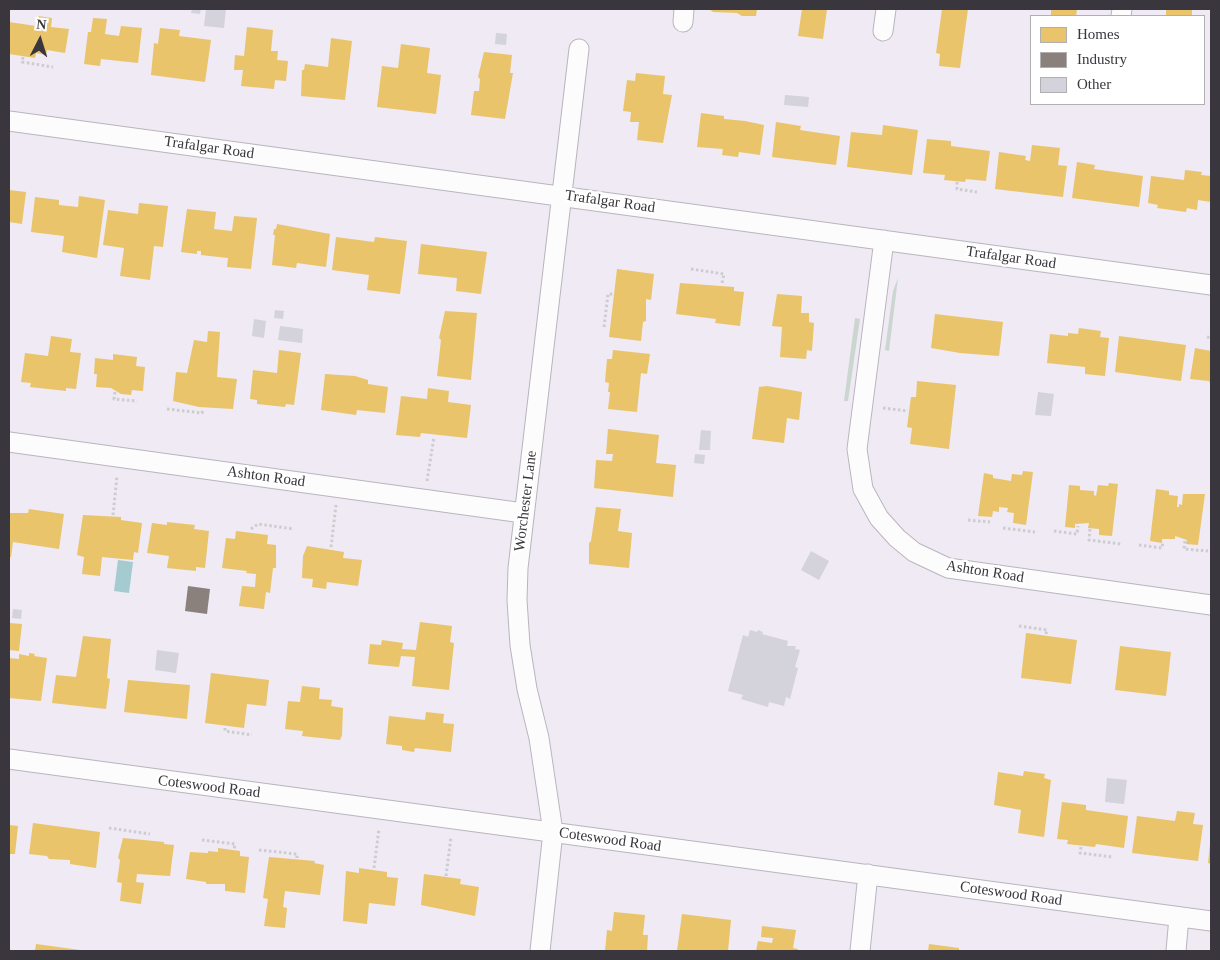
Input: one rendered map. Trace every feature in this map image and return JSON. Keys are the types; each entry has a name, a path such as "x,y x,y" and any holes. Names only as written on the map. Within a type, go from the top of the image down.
{"street":[{"path":"883,31 886,9"},
{"name":"Worchester Lane","path":"540,951 553,832 539,738 527,689 520,645 517,600 523,513 579,49"},
{"name":"Trafalgar Road","path":"9,121 1211,285"},
{"name":"Ashton Road","path":"884,240 857,449 863,488 879,518 897,538 914,552 948,568 1211,605"},
{"name":"Ashton Road","path":"9,442 523,513"},
{"name":"Coteswood Road","path":"9,760 1211,921"},
{"path":"860,951 868,874"},
{"path":"1176,951 1179,917"}],"path":[{"path":"23,57 22,62 53,67"},
{"path":"957,182 957,189 977,192"},
{"path":"691,268 724,274 722,284"},
{"path":"604,327 608,294 613,294"},
{"path":"115,392 114,399 137,401"},
{"path":"883,408 908,411"},
{"path":"167,409 202,413 203,409"},
{"path":"427,484 434,438"},
{"path":"112,515 118,472"},
{"path":"331,546 336,502"},
{"path":"968,520 990,522"},
{"path":"251,529 258,524 294,529"},
{"path":"1054,531 1077,534 1078,526"},
{"path":"1003,528 1035,532"},
{"path":"1090,529 1089,540 1121,544"},
{"path":"1139,545 1162,548 1163,541"},
{"path":"1185,541 1184,549 1208,551"},
{"path":"1019,626 1047,630 1046,634"},
{"path":"225,728 224,731 252,735"},
{"path":"374,868 380,824"},
{"path":"108,828 150,834"},
{"path":"446,876 452,834"},
{"path":"202,840 235,844 234,850"},
{"path":"1081,846 1080,853 1113,857"},
{"path":"260,850 297,854 297,858"}],"shaded area":[{"path":"898,278 889,351 885,350 893,291"},
{"path":"855,318 860,319 848,401 844,401"}],"water":[{"path":"118,560 133,562 129,593 114,591"}],"building: Homes":[{"path":"709,9 757,9 756,16 742,16 737,13 713,12"},
{"path":"802,9 827,9 823,39 798,36"},
{"path":"942,9 968,9 960,68 939,66 940,54 936,53"},
{"path":"1051,9 1077,9 1076,15 1051,15"},
{"path":"1166,9 1192,9 1192,15 1166,15"},
{"path":"38,16 52,18 51,27 69,29 65,53 47,50 46,55 36,53 35,58 9,54 9,22 36,26"},
{"path":"93,18 107,19 105,34 119,36 121,26 142,28 138,63 101,59 100,66 84,64 88,32 91,32"},
{"path":"247,27 273,30 271,51 278,51 277,60 288,61 286,81 275,80 274,89 241,86 243,70 234,70 235,55 244,56"},
{"path":"160,28 180,30 179,36 211,40 205,82 151,75 154,43 158,44"},
{"path":"331,38 352,41 345,100 301,96 302,70 304,70 305,64 328,67"},
{"path":"401,44 430,48 427,73 441,75 436,114 377,107 382,66 398,68"},
{"path":"484,52 512,55 510,73 513,73 505,119 471,115 474,91 479,91 480,79 478,77"},
{"path":"636,73 665,76 663,94 672,95 663,143 637,140 639,122 630,122 631,112 623,111 627,80 635,81"},
{"path":"701,113 724,116 724,119 764,125 760,155 739,152 738,157 722,155 723,149 697,147"},
{"path":"776,122 801,126 800,130 840,136 836,165 772,157"},
{"path":"883,125 918,130 912,175 847,167 851,132 882,135"},
{"path":"927,139 951,141 951,146 990,151 986,181 966,179 965,182 944,180 945,175 923,173"},
{"path":"1032,145 1060,148 1058,165 1067,166 1063,197 995,189 999,152 1026,156 1025,160 1030,161"},
{"path":"1077,162 1095,165 1094,169 1143,176 1139,207 1072,198"},
{"path":"1185,170 1202,172 1201,175 1211,176 1211,202 1198,200 1197,210 1187,208 1186,212 1157,208 1158,205 1148,203 1151,176 1184,180"},
{"path":"9,190 26,192 22,224 9,222"},
{"path":"79,196 105,200 97,258 62,252 64,236 31,232 35,197 59,200 59,205 78,207"},
{"path":"139,203 168,206 163,247 154,246 150,280 120,276 124,248 103,245 108,210 138,214"},
{"path":"187,209 216,212 214,229 232,231 234,216 257,218 251,269 227,267 228,258 201,255 201,251 197,251 197,254 181,252"},
{"path":"277,224 330,234 326,267 297,263 296,268 272,265 275,235 273,235"},
{"path":"336,237 374,242 375,237 407,241 400,294 367,290 369,275 332,270"},
{"path":"421,244 487,252 481,294 456,291 457,278 418,274"},
{"path":"617,269 654,274 651,300 646,299 646,321 643,322 641,341 609,337"},
{"path":"680,283 734,287 734,291 744,292 740,326 715,323 716,319 676,314"},
{"path":"777,294 802,296 801,313 809,313 809,322 814,323 812,351 807,350 806,359 780,357 782,327 772,326"},
{"path":"445,311 477,313 471,380 437,376 441,340 439,338"},
{"path":"935,314 1003,322 999,356 960,353 931,348"},
{"path":"1079,328 1101,331 1100,337 1109,338 1105,376 1085,374 1085,367 1047,363 1050,334 1068,336 1068,333 1078,334"},
{"path":"208,331 220,332 217,377 237,379 233,409 199,407 173,401 176,372 187,373 194,340 207,342"},
{"path":"51,336 72,339 70,352 81,353 76,389 66,388 66,391 30,387 31,383 21,382 25,353 48,356"},
{"path":"1119,336 1186,345 1181,381 1115,372"},
{"path":"1195,348 1211,351 1211,385 1209,381 1190,379"},
{"path":"279,350 301,353 294,405 286,404 285,407 257,404 257,400 250,399 253,370 277,373"},
{"path":"613,350 650,354 647,374 641,373 637,412 608,409 609,383 605,382 607,359 612,359"},
{"path":"113,354 137,357 136,366 145,367 143,391 132,390 131,395 121,394 111,388 96,387 97,374 94,374 95,358 113,360"},
{"path":"325,374 355,376 368,380 368,384 388,387 385,413 357,410 356,415 321,410"},
{"path":"917,381 956,385 949,449 910,444 912,428 907,427 911,397 916,397"},
{"path":"767,386 802,392 799,420 787,418 784,443 752,439 759,387"},
{"path":"428,388 449,391 448,402 471,405 467,438 421,433 420,437 396,435 401,396 427,399"},
{"path":"608,429 659,435 656,463 676,465 673,497 594,488 596,460 612,461 613,454 606,454"},
{"path":"1023,471 1033,472 1026,525 1013,523 1014,513 1007,512 1008,508 999,507 999,512 993,511 992,517 978,516 984,473 993,475 993,478 1011,481 1012,474 1022,475"},
{"path":"1109,483 1118,484 1112,536 1099,535 1099,529 1088,528 1089,523 1075,524 1075,528 1065,527 1069,485 1080,486 1080,490 1094,491 1096,496 1098,485 1108,486"},
{"path":"1156,489 1169,491 1169,495 1178,496 1177,507 1179,507 1179,504 1182,505 1183,494 1205,494 1198,545 1186,544 1187,540 1175,536 1175,539 1162,539 1162,543 1150,541"},
{"path":"596,507 621,509 618,531 632,533 629,568 589,564 589,543 591,541"},
{"path":"29,509 64,514 59,549 13,542 11,557 9,557 9,513 28,513"},
{"path":"83,515 121,517 121,520 142,523 138,553 134,552 133,560 102,557 100,576 82,574 84,557 77,555"},
{"path":"167,522 195,525 194,529 209,531 205,568 196,567 196,571 167,568 169,556 147,553 152,523 167,525"},
{"path":"236,531 268,535 267,544 276,545 276,568 273,568 270,593 266,592 264,609 239,606 242,586 255,587 256,574 222,568 226,538 235,539"},
{"path":"307,546 344,552 343,558 362,560 358,586 327,582 326,589 312,587 313,579 302,578 303,556"},
{"path":"420,622 452,626 450,642 454,643 449,690 412,686 415,657 401,656 399,667 368,664 370,644 381,645 382,640 403,643 402,649 416,650"},
{"path":"9,623 22,624 19,651 9,650"},
{"path":"1026,633 1077,640 1071,684 1021,678"},
{"path":"83,636 111,639 107,678 110,679 106,709 52,703 56,675 76,677"},
{"path":"1120,646 1171,652 1166,696 1115,690"},
{"path":"29,653 35,654 34,656 47,658 41,701 9,698 9,658 19,659 19,654 29,656"},
{"path":"211,673 269,680 266,706 247,704 244,728 205,723"},
{"path":"128,680 190,685 187,719 124,712"},
{"path":"302,686 320,688 319,699 332,700 331,706 343,708 342,735 340,740 302,736 303,731 285,729 288,701 300,702"},
{"path":"426,712 444,714 443,723 454,724 451,752 415,748 414,752 402,750 402,746 386,744 389,716 425,720"},
{"path":"1024,771 1045,774 1044,778 1051,780 1044,837 1018,833 1021,810 994,805 998,772 1023,776"},
{"path":"1062,802 1086,805 1086,810 1128,816 1124,848 1096,844 1095,847 1067,844 1068,840 1057,839"},
{"path":"1177,811 1195,813 1193,824 1203,825 1198,861 1132,853 1137,816 1175,821"},
{"path":"33,823 100,832 96,868 70,864 70,860 49,859 47,856 29,854"},
{"path":"9,825 18,826 15,854 9,854"},
{"path":"123,838 164,842 164,844 174,845 170,876 137,874 136,882 144,883 141,904 120,901 122,883 117,882 120,860 118,858"},
{"path":"1211,844 1211,864 1208,863"},
{"path":"218,848 240,851 240,856 249,857 245,893 225,891 225,884 206,884 206,882 186,879 190,852 218,852"},
{"path":"269,857 315,861 314,863 324,865 320,895 285,891 283,907 287,908 285,928 264,926 268,899 263,898"},
{"path":"359,868 387,872 387,877 398,878 395,906 369,903 367,924 343,921 346,871 359,873"},
{"path":"424,874 461,879 460,884 479,887 475,916 421,905"},
{"path":"614,912 645,915 643,935 648,935 647,951 605,951 607,930 612,931"},
{"path":"682,914 731,920 728,951 677,951"},
{"path":"762,926 796,930 793,948 798,949 798,951 756,951 758,941 772,943 773,938 761,937"},
{"path":"36,944 80,950 80,951 35,951"},
{"path":"929,944 959,948 959,951 928,951"}],"building: Industry":[{"path":"188,586 210,589 207,614 185,611"}],"building: Other":[{"path":"192,9 201,9 200,14 191,13"},
{"path":"206,9 226,9 224,28 204,26"},
{"path":"496,33 507,34 506,45 495,44"},
{"path":"785,95 809,97 808,107 784,105"},
{"path":"275,310 284,311 283,319 274,318"},
{"path":"254,319 266,321 264,338 252,336"},
{"path":"280,326 303,329 302,343 278,340"},
{"path":"1038,392 1054,394 1051,416 1035,415"},
{"path":"701,430 711,431 710,450 699,450"},
{"path":"695,454 705,455 704,464 694,463"},
{"path":"811,551 829,561 819,580 801,570"},
{"path":"13,609 22,610 21,619 12,618"},
{"path":"750,630 757,632 758,630 763,632 762,634 788,641 787,646 796,646 795,649 800,650 795,667 798,668 790,699 786,697 784,706 769,702 768,707 741,699 743,695 728,691 743,635 748,637"},
{"path":"157,650 179,653 176,673 155,670"},
{"path":"1107,778 1127,780 1124,804 1105,802"}]}
